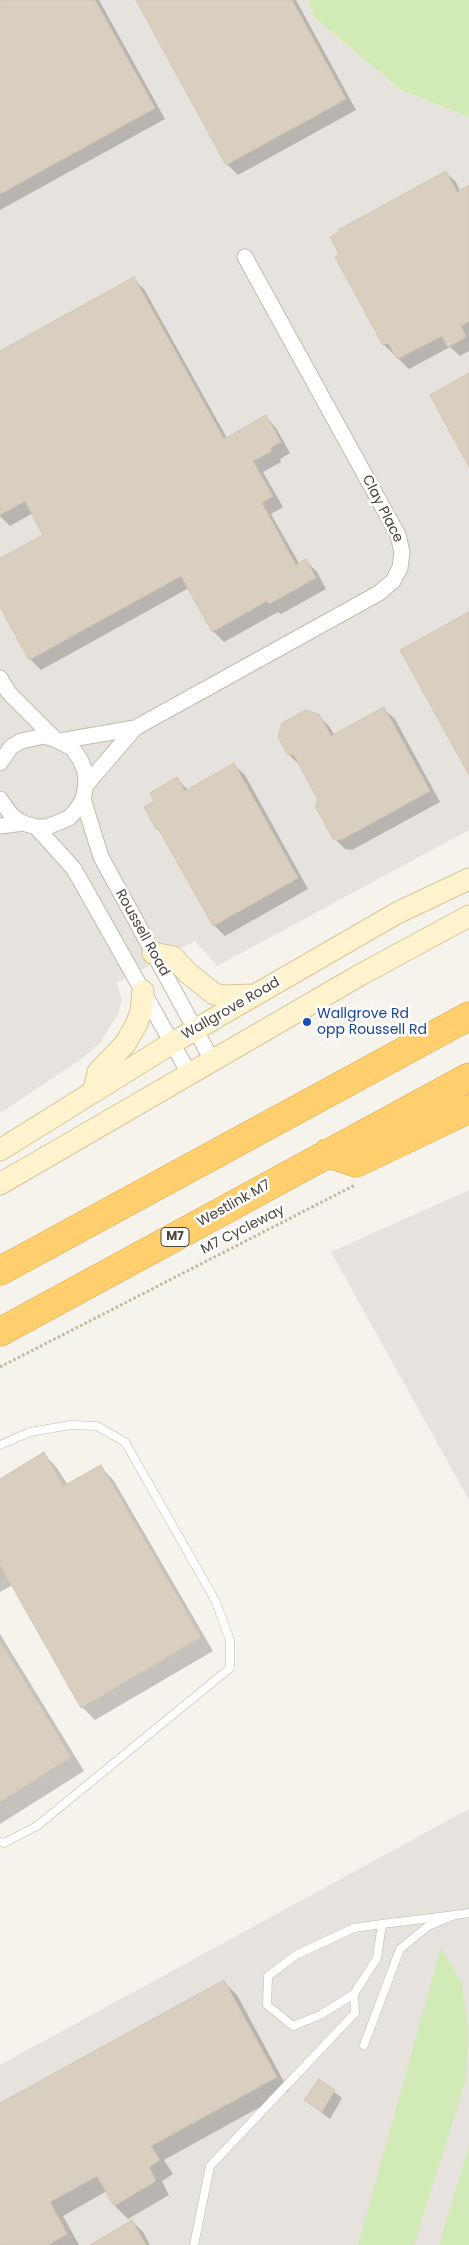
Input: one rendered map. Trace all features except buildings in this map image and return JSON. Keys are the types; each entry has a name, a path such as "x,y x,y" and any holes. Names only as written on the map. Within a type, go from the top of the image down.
{"highway":[{"path":"0,1271 469,1016"},
{"name":"Westlink M7","path":"0,1332 469,1076"},
{"path":"327,1153 356,1163 469,1108"}],"main road":[{"name":"Wallgrove Road","path":"0,1150 94,1090 255,995 397,913 469,879"},
{"path":"0,1184 360,976 469,916"},
{"path":"153,953 173,957 199,983 214,994 224,996 255,995"},
{"path":"94,1090 98,1072 125,1044 136,1025 141,1012 143,991"}],"street":[{"name":"Clay Place","path":"0,763 12,747 32,737 58,740 135,728 379,593 397,576 402,560 401,543 398,535 245,257"},
{"path":"0,678 8,693 58,740"},
{"name":"Clay Place","path":"0,826 29,825 48,827 64,821 77,809 85,792 135,728"},
{"name":"Roussell Road","path":"58,740 72,748 80,759 85,771 85,792 101,857 213,1062"},
{"name":"Roussell Road","path":"0,800 12,816 29,825 74,869 190,1075"}],"lane":[{"path":"0,1445 30,1432 71,1425 97,1426 125,1442 215,1600 230,1640 230,1668 37,1826 4,1843 0,1842"},
{"path":"382,1924 377,1958 354,1994 320,2015 293,2026 267,2005 268,1976 296,1954 354,1928 382,1924 469,1913"},
{"path":"364,2045 400,1949 428,1926 455,1915"},
{"path":"194,2245 210,2166 355,2013 354,1994"}],"path":[{"name":"M7 Cycleway","path":"0,1367 363,1181"}],"shaded area":[{"path":"0,0 307,0 316,19 401,90 469,117 469,830 217,966 195,941 117,983 122,1000 118,1014 100,1043 79,1061 0,1113"},
{"path":"469,1190 469,1500 331,1252"},
{"path":"469,1809 469,2245 0,2245 0,2065"}],"green space":[{"path":"307,0 469,0 469,117 401,90 316,19"},
{"path":"441,1948 462,1984 468,2032 465,2082 414,2245 358,2245"},
{"path":"469,2146 469,2245 439,2245"}],"place":[{"name":"Wallgrove Rd opp Roussell Rd","path":"307,1022"}]}
